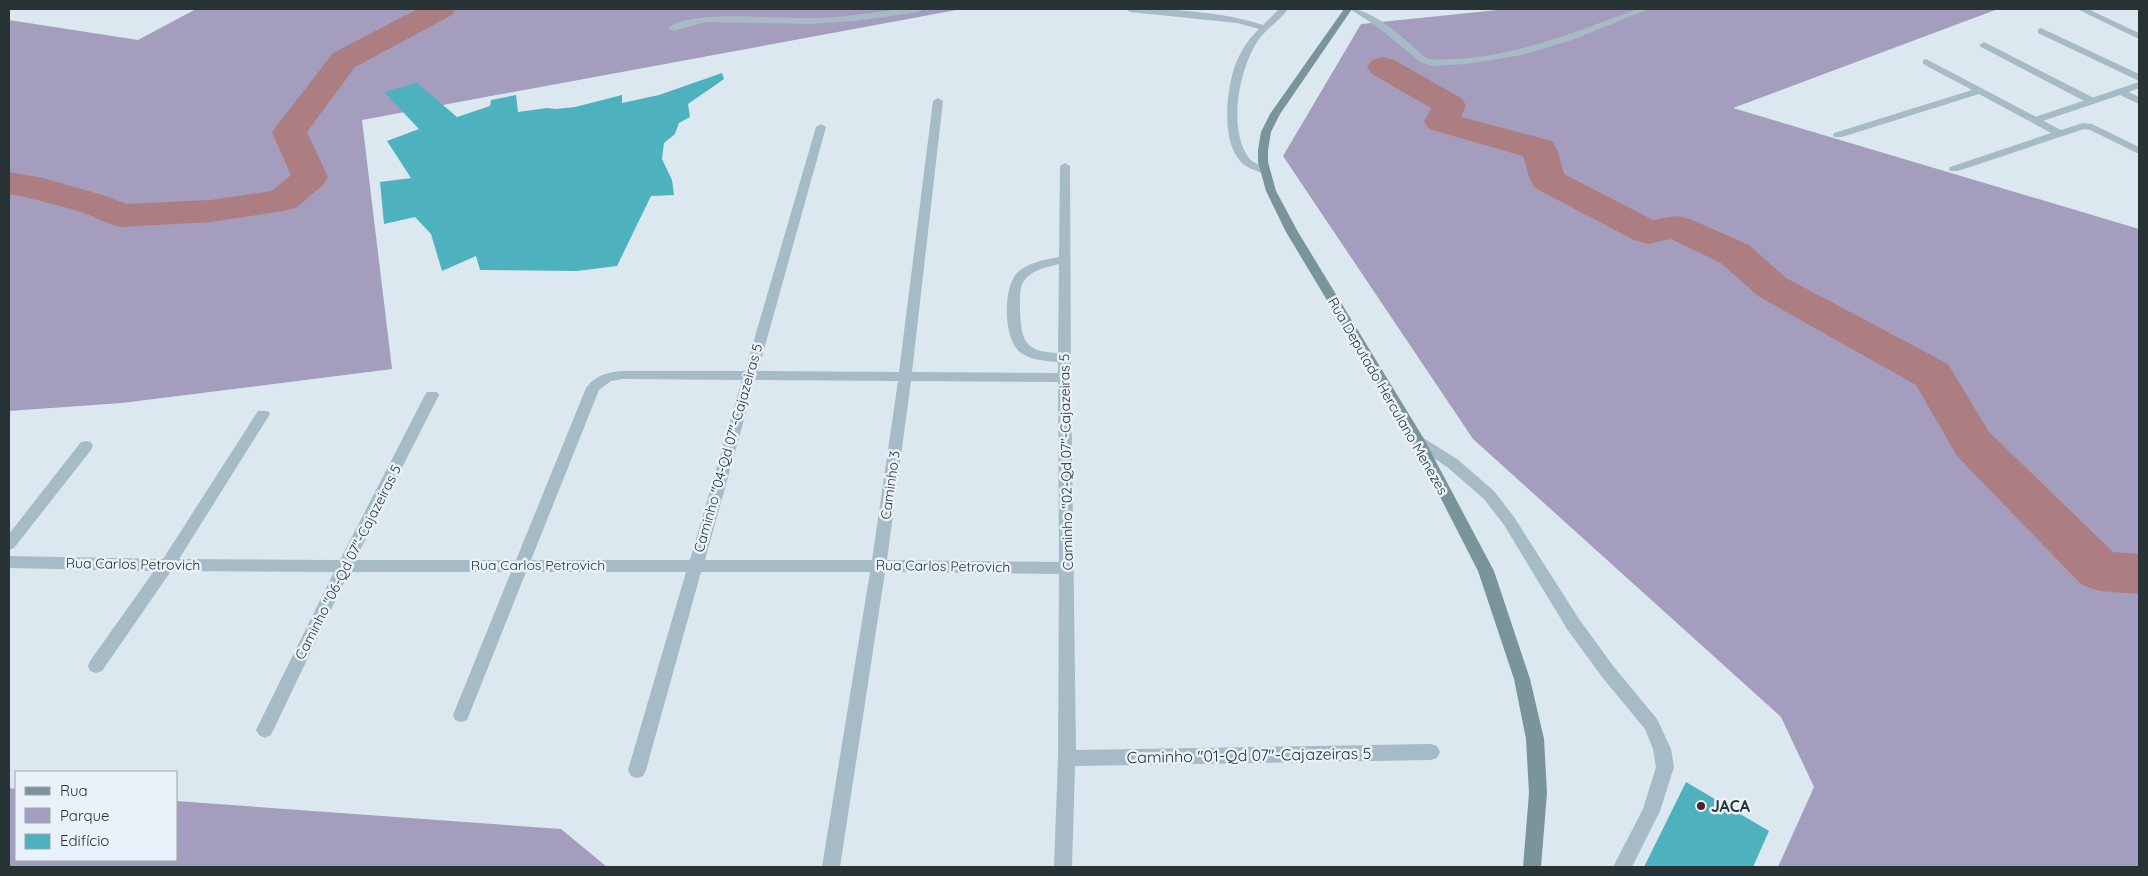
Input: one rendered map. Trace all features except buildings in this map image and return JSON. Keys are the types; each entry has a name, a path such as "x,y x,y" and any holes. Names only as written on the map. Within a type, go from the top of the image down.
{"main road":[{"name":"Rua Deputado Herculano Menezes","path":"1348,9 1275,114 1266,132 1263,150 1265,170 1272,191 1292,232 1417,438 1486,571 1522,679 1535,740 1538,793 1532,867"}],"street":[{"path":"673,28 706,19 808,21 856,18 919,9"},
{"path":"1130,9 1238,20 1264,28"},
{"path":"1265,170 1250,165 1243,159 1234,136 1232,107 1238,70 1253,40 1284,9"},
{"path":"1354,9 1382,26 1423,60 1432,63 1467,61 1519,53 1569,38 1645,9"},
{"path":"2081,9 2139,36"},
{"path":"2041,31 2139,78"},
{"path":"1984,45 2092,101"},
{"path":"1926,62 2059,133"},
{"path":"2036,120 2139,85"},
{"path":"1838,135 1980,91"},
{"path":"2120,91 2139,101"},
{"name":"Caminho 3","path":"831,867 879,565 905,377 938,101"},
{"path":"1954,169 2083,126 2092,127 2139,151"},
{"name":"Caminho \"04-Qd 07\"-Cajazeiras 5","path":"637,770 694,565 821,127"},
{"name":"Caminho \"02-Qd 07\"-Cajazeiras 5","path":"1063,867 1067,758 1064,378 1066,166"},
{"path":"1064,358 1045,357 1024,349 1017,341 1013,330 1017,282 1032,269 1042,264 1065,260"},
{"path":"461,715 593,388 606,377 632,375 1064,378"},
{"name":"Caminho \"06-Qd 07\"-Cajazeiras 5","path":"265,730 345,565 432,395"},
{"path":"96,666 166,566 263,414"},
{"path":"1417,438 1452,463 1489,494 1510,521 1573,624 1608,672 1651,724 1662,749 1665,767 1651,811 1622,867"},
{"path":"9,544 86,446"},
{"name":"Rua Carlos Petrovich","path":"9,562 166,566 879,565 1067,568"},
{"name":"Caminho \"01-Qd 07\"-Cajazeiras 5","path":"1067,758 1430,752"}],"green space":[{"path":"196,9 962,9 362,120 392,369 122,403 9,411 9,20 138,40"},
{"path":"1507,9 1998,9 1733,108 2139,229 2139,867 1778,867 1814,787 1781,717 1473,439 1283,156 1361,24"},
{"path":"9,788 15,789 15,861 178,861 178,801 561,829 607,867 9,867"}],"waterway":[{"path":"9,183 30,186 96,205 121,216 211,211 283,200 310,177 289,132 344,60 441,9"},
{"path":"1383,67 1449,105 1441,122 1539,149 1548,180 1648,232 1676,227 1735,254 1772,287 1932,375 1973,444 2100,571 2139,574"}],"place":[{"name":"JACA","path":"1701,806"}]}
